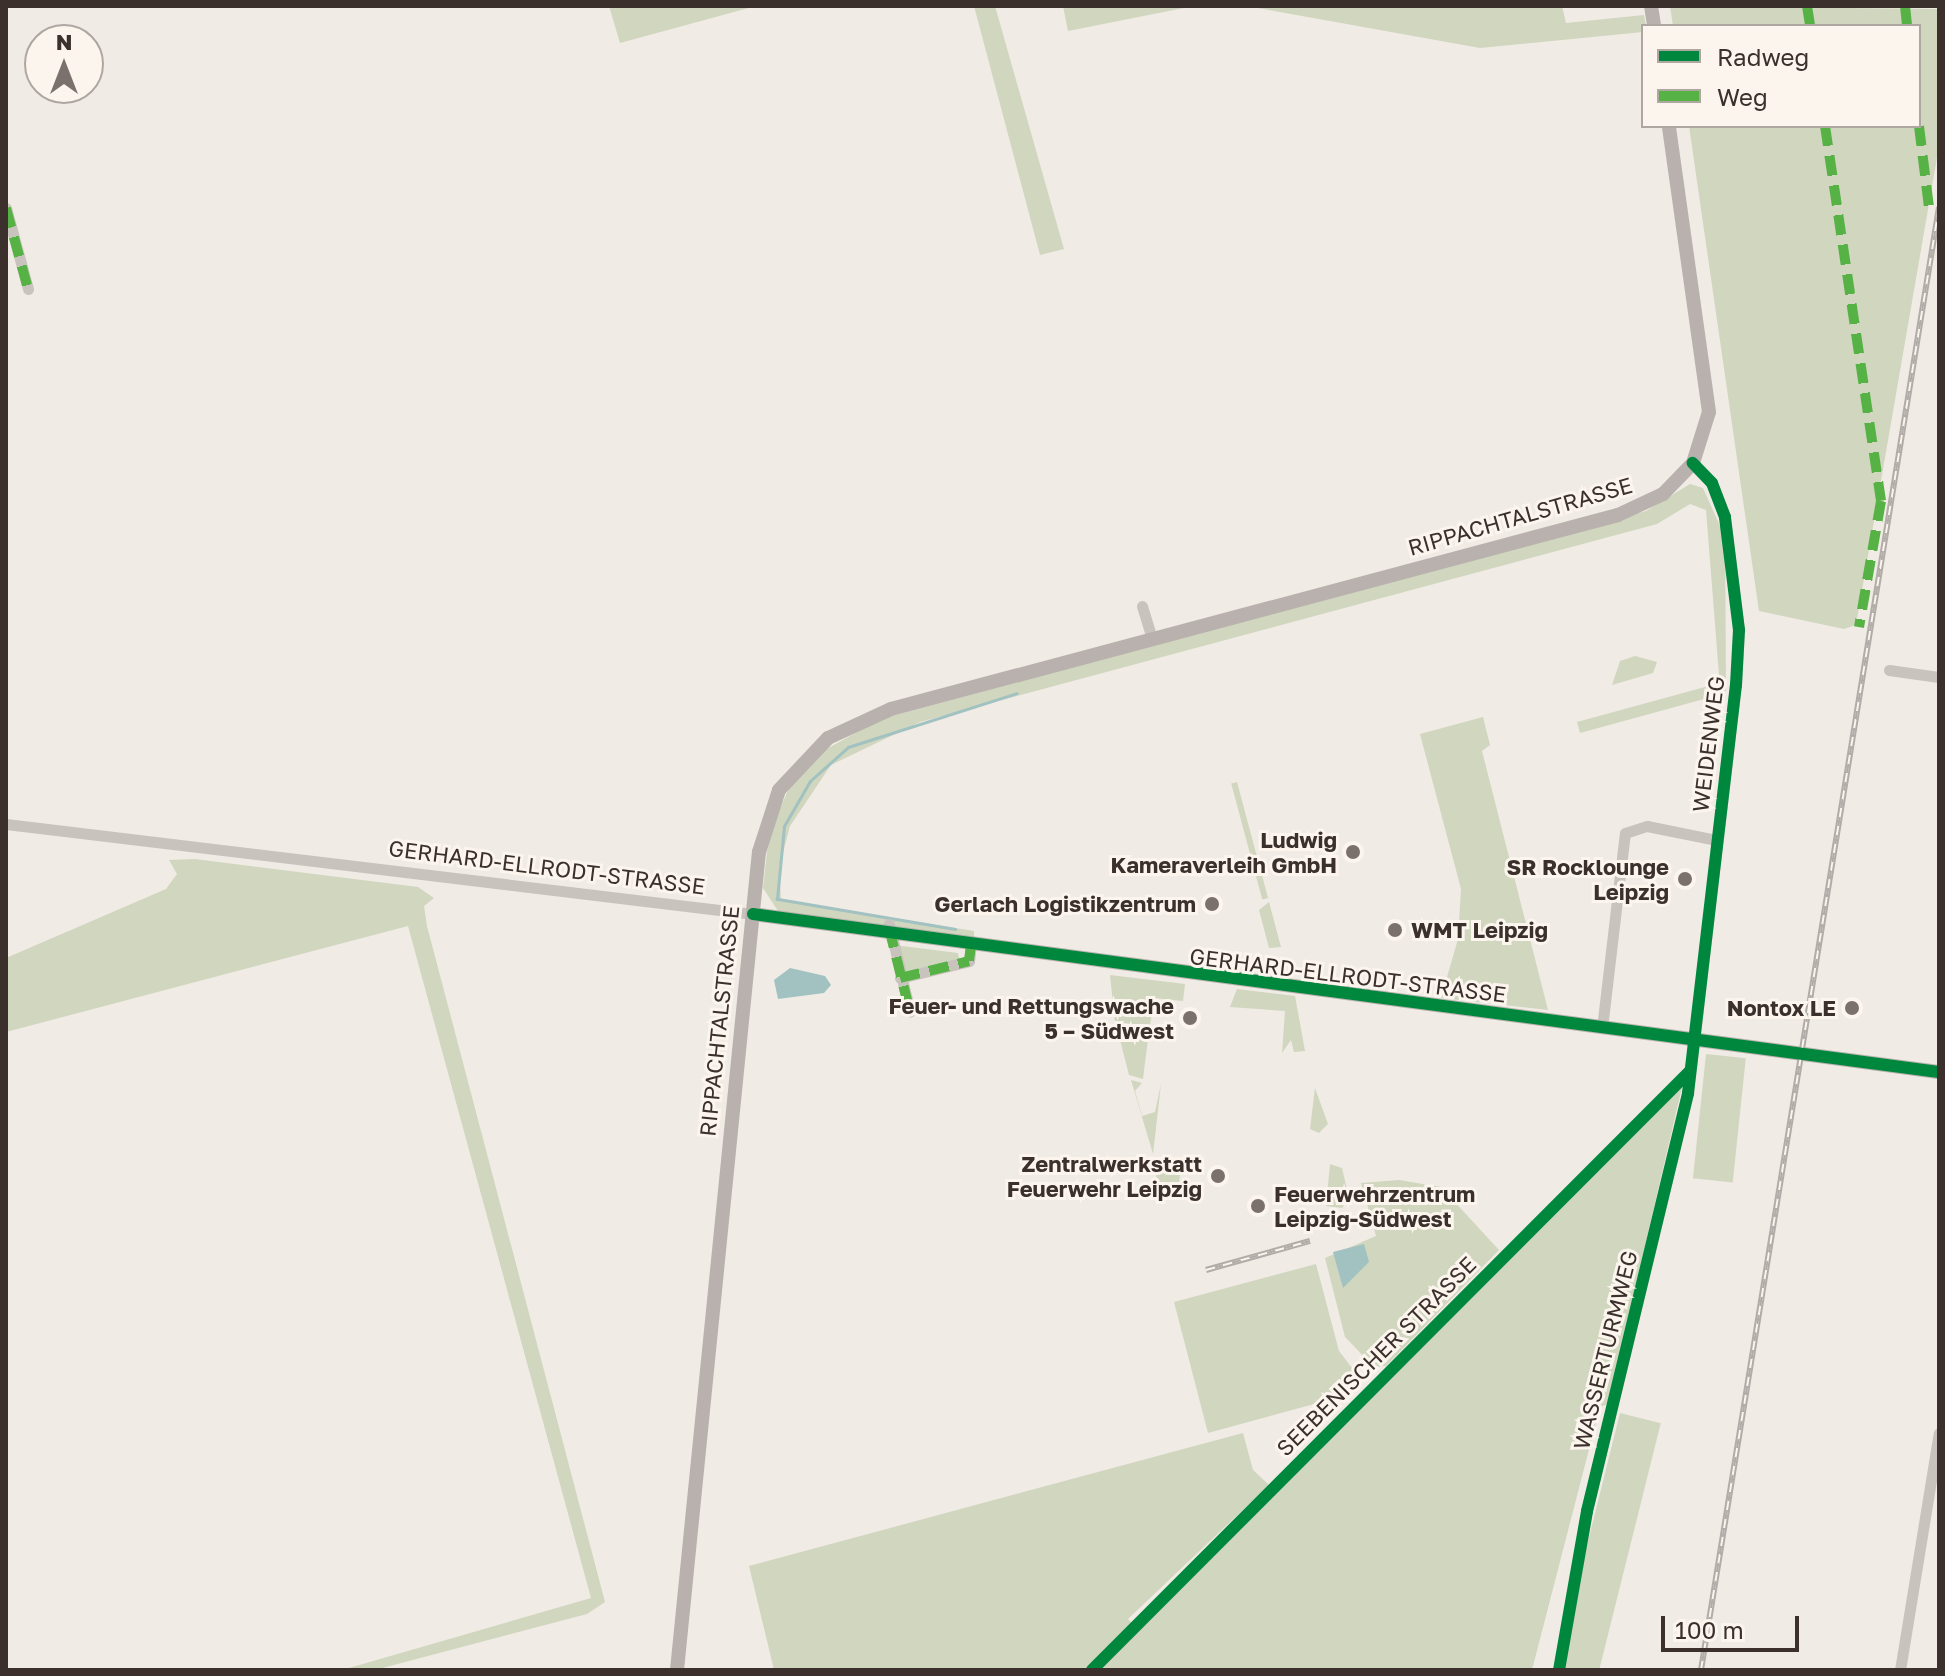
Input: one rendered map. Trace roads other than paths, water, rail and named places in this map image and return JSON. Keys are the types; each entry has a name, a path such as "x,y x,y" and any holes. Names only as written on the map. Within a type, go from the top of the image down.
{"main road":[{"name":"RIPPACHTALSTRASSE","path":"677,1670 759,852 779,790 828,738 891,709 1618,515 1663,494 1693,463 1706,430 1709,392 1669,128"},
{"name":"GERHARD-ELLRODT-STRASSE","path":"753,914 889,929 971,944 1939,1072"}],"street":[{"path":"7,214 28,289"},
{"name":"WEIDENWEG","path":"1693,463 1712,483 1725,517 1739,630 1693,1040"},
{"path":"1142,606 1152,639"},
{"path":"1889,670 1939,677"},
{"name":"GERHARD-ELLRODT-STRASSE","path":"6,824 753,914"},
{"path":"1602,1028 1625,833 1647,826 1716,840"},
{"path":"889,929 910,1012"},
{"path":"900,978 969,961 971,944"},
{"name":"WASSERTURMWEG","path":"1559,1670 1587,1511 1689,1072 1693,1040"},
{"name":"SEEBENISCHER STRASSE","path":"1092,1670 1689,1072"},
{"path":"1900,1670 1939,1433"}],"water":[{"path":"790,968 825,976 831,985 824,993 778,999 774,980"},
{"path":"1364,1244 1369,1262 1343,1288 1333,1252"}],"waterway":[{"path":"955,929 777,899 784,826 810,781 848,747 1017,693"}],"railway":[{"path":"1701,1670 1939,207"},
{"path":"1206,1270 1310,1241"}],"place":[{"name":"Ludwig Kameraverleih GmbH","path":"1353,852"},
{"name":"SR Rocklounge Leipzig","path":"1685,879"},
{"name":"Gerlach Logistikzentrum","path":"1212,904"},
{"name":"WMT Leipzig","path":"1395,930"},
{"name":"Nontox LE","path":"1852,1008"},
{"name":"Feuer- und Rettungswache 5 – Südwest","path":"1190,1018"},
{"name":"Zentralwerkstatt Feuerwehr Leipzig","path":"1218,1176"},
{"name":"Feuerwehrzentrum Leipzig-Südwest","path":"1258,1206"}]}
